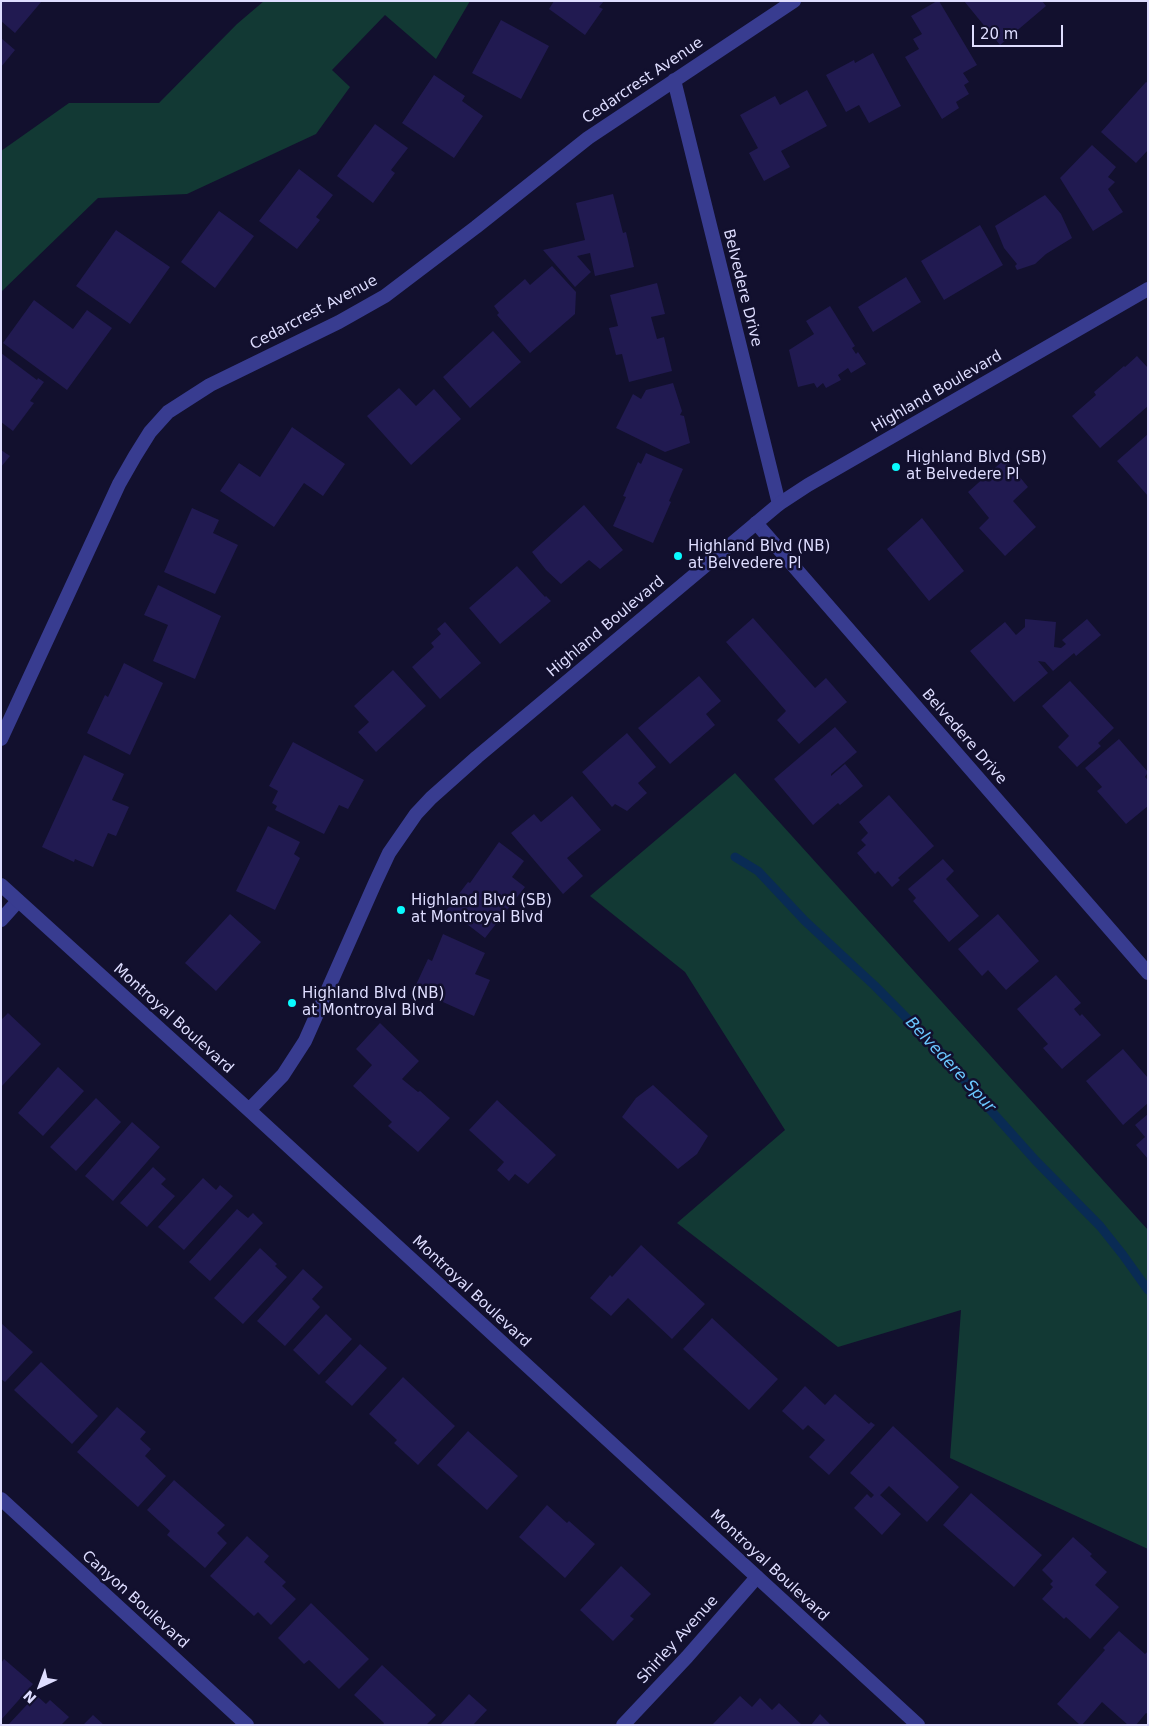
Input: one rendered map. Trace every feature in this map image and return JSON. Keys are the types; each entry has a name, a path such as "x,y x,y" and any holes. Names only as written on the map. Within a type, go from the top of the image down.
{"street":[{"name":"Cedarcrest Avenue","path":"1,739 119,484 150,432 168,412 210,385 339,322 385,296 588,138 794,1"},
{"name":"Belvedere Drive","path":"674,80 778,504"},
{"name":"Highland Boulevard","path":"249,1110 283,1076 306,1041 389,854 416,814 477,757 778,504 808,484 1148,290"},
{"name":"Belvedere Drive","path":"756,522 1148,973"},
{"name":"Montroyal Boulevard","path":"1,885 249,1110 918,1725"},
{"path":"1,920 18,901"},
{"name":"Canyon Boulevard","path":"1,1500 247,1725"},
{"name":"Shirley Avenue","path":"623,1725 687,1657 757,1577"}],"green space":[{"path":"264,1 470,1 436,59 385,15 332,70 350,87 316,134 187,194 98,198 1,292 1,151 69,103 159,103 237,24"},
{"path":"735,773 1148,1230 1148,1549 950,1458 961,1310 838,1347 677,1223 785,1130 685,972 590,896"}],"building":[{"path":"1,1 42,1 15,33 1,21"},
{"path":"554,1 604,1 599,7 603,9 585,35 549,9"},
{"path":"939,1 977,65 963,73 969,82 964,85 969,94 956,102 959,108 942,119 905,57 919,49 913,39 922,34 911,16"},
{"path":"964,1 1042,1 1046,6 1000,45"},
{"path":"501,20 549,46 521,99 472,73"},
{"path":"1,38 15,50 1,67"},
{"path":"873,53 901,106 869,123 859,105 846,112 826,75 854,60 855,63"},
{"path":"434,75 465,96 462,101 483,116 454,158 402,123"},
{"path":"1146,82 1148,83 1148,150 1136,163 1101,132"},
{"path":"807,90 827,126 781,151 790,167 764,181 749,153 758,148 740,115 775,96 780,105"},
{"path":"375,124 408,148 391,170 395,173 373,203 337,176"},
{"path":"1092,145 1116,167 1108,177 1115,182 1108,189 1123,212 1093,231 1060,178"},
{"path":"299,169 333,195 316,217 320,220 297,249 259,221"},
{"path":"613,194 623,233 626,232 634,267 595,276 590,253 577,256 591,272 575,287 543,250 585,240 576,203"},
{"path":"1045,195 1061,214 1072,238 1046,254 1035,264 1017,270 1015,266 1017,264 1004,248 995,226"},
{"path":"219,211 254,236 215,288 181,262"},
{"path":"980,225 1003,265 944,300 921,261"},
{"path":"116,230 170,267 130,324 76,286"},
{"path":"552,266 576,292 575,314 530,353 497,315 499,313 494,306 525,279 530,285"},
{"path":"906,277 921,302 873,332 858,307"},
{"path":"657,283 665,314 651,317 657,339 664,337 672,371 629,382 622,354 616,355 609,328 618,326 610,295"},
{"path":"34,300 73,329 87,310 112,328 67,390 3,343"},
{"path":"830,306 855,346 852,348 856,354 858,352 866,364 851,373 848,368 838,375 841,380 826,388 823,383 817,388 814,383 798,387 789,350 814,334 806,321"},
{"path":"493,331 521,362 470,408 443,377"},
{"path":"1,353 37,380 38,378 44,382 30,401 34,403 13,431 1,422"},
{"path":"1137,356 1148,368 1148,406 1100,448 1072,416 1096,395 1094,392"},
{"path":"673,383 682,411 680,415 684,416 690,443 665,452 616,428 633,394 641,399 646,390"},
{"path":"399,388 416,406 434,389 461,419 411,465 367,416"},
{"path":"292,427 345,464 323,496 304,483 274,527 220,491 239,463 260,477"},
{"path":"1148,434 1148,496 1117,461"},
{"path":"1,450 10,456 1,467"},
{"path":"646,453 683,469 653,543 613,526 626,497 623,496 638,462 641,464"},
{"path":"1005,459 1028,487 1013,501 1036,527 1005,556 979,528 989,518 968,492"},
{"path":"584,505 623,550 600,569 589,560 561,584 546,570 532,552"},
{"path":"192,508 219,520 213,533 238,545 215,594 164,572"},
{"path":"922,518 964,571 929,601 887,549"},
{"path":"517,566 545,597 551,601 500,644 469,608"},
{"path":"158,585 221,616 195,679 153,661 168,625 144,615"},
{"path":"753,618 815,688 826,678 847,702 799,744 777,720 786,711 726,642"},
{"path":"1025,619 1056,622 1054,647 1061,648 1066,644 1062,640 1087,619 1101,635 1076,656 1074,653 1053,671 1045,662 1038,661 1048,673 1014,702 970,651 1005,622 1016,635 1025,627"},
{"path":"445,622 481,663 440,699 412,667 434,647 431,643 441,634 437,629"},
{"path":"124,663 163,683 130,755 87,733 105,695 108,697"},
{"path":"393,670 426,706 376,752 358,732 369,722 354,706"},
{"path":"699,676 721,701 706,714 715,725 670,764 638,728"},
{"path":"1070,681 1114,728 1098,743 1101,746 1077,767 1058,747 1069,736 1042,706"},
{"path":"835,727 857,752 831,776 845,764 863,786 840,805 838,803 813,825 774,779"},
{"path":"627,733 656,767 638,783 647,793 627,811 615,804 612,807 582,772"},
{"path":"1119,739 1148,772 1145,777 1148,780 1148,806 1126,824 1097,791 1102,787 1085,768"},
{"path":"293,742 364,780 348,809 339,805 324,834 275,810 277,806 272,803 278,791 269,786"},
{"path":"84,755 124,774 112,800 129,807 116,836 108,833 93,867 75,859 74,862 42,847"},
{"path":"889,795 934,846 898,878 900,880 892,887 878,871 875,874 857,853 866,845 861,840 868,833 859,822"},
{"path":"572,796 601,830 567,858 583,876 563,894 511,833 534,814 541,822"},
{"path":"268,826 300,842 294,854 300,858 275,910 236,891"},
{"path":"499,842 524,861 512,877 525,887 485,938 454,914 452,917 445,912 468,882 470,883"},
{"path":"943,859 954,871 946,879 979,916 949,942 913,901 916,898 908,889"},
{"path":"230,914 261,942 216,991 185,963"},
{"path":"998,914 1039,961 1006,990 988,970 982,976 958,949"},
{"path":"443,934 485,953 475,974 490,980 474,1016 414,989 428,959 432,961"},
{"path":"1056,975 1081,1003 1074,1009 1080,1016 1082,1014 1101,1035 1062,1069 1043,1048 1048,1044 1017,1009"},
{"path":"8,1013 41,1044 1,1087 1,1020"},
{"path":"380,1023 419,1061 402,1079 418,1092 420,1091 450,1118 418,1152 388,1126 392,1122 353,1086 372,1065 356,1049"},
{"path":"1123,1049 1148,1078 1148,1103 1123,1125 1086,1081"},
{"path":"58,1067 84,1091 43,1136 18,1113"},
{"path":"653,1085 708,1136 697,1154 678,1169 622,1117 636,1098"},
{"path":"96,1098 121,1122 76,1171 50,1147"},
{"path":"497,1100 556,1155 528,1184 515,1174 509,1181 497,1170 504,1162 469,1130"},
{"path":"1148,1114 1148,1159 1136,1145 1145,1137 1135,1125"},
{"path":"132,1122 160,1147 113,1201 85,1176"},
{"path":"153,1167 166,1179 161,1184 175,1196 147,1227 120,1203"},
{"path":"203,1178 216,1190 220,1185 233,1196 184,1250 158,1227"},
{"path":"237,1209 248,1218 253,1213 263,1223 210,1281 189,1262"},
{"path":"641,1245 705,1304 672,1339 628,1298 611,1316 590,1298 610,1275 612,1277"},
{"path":"260,1248 277,1264 275,1266 287,1277 243,1324 214,1298"},
{"path":"303,1269 323,1287 312,1299 320,1307 285,1346 257,1321"},
{"path":"326,1314 352,1339 319,1375 293,1350"},
{"path":"712,1318 778,1379 749,1410 683,1349"},
{"path":"1,1323 33,1352 5,1382 1,1379"},
{"path":"360,1344 387,1368 352,1406 325,1382"},
{"path":"41,1362 98,1416 72,1444 14,1390"},
{"path":"403,1377 455,1426 418,1465 394,1443 397,1440 369,1414"},
{"path":"805,1386 825,1405 835,1394 869,1424 871,1422 875,1425 829,1475 809,1457 825,1440 808,1425 803,1430 782,1411"},
{"path":"117,1407 146,1432 140,1439 151,1449 145,1456 166,1476 138,1507 77,1452"},
{"path":"893,1426 959,1487 927,1522 889,1486 880,1495 901,1514 882,1535 854,1508 867,1494 871,1498 874,1495 850,1473"},
{"path":"468,1431 518,1476 487,1510 437,1465"},
{"path":"174,1480 225,1525 217,1533 227,1543 205,1568 167,1535 170,1531 147,1510"},
{"path":"971,1493 1042,1555 1014,1587 943,1525"},
{"path":"547,1505 595,1544 565,1578 519,1537"},
{"path":"247,1536 269,1556 264,1562 286,1582 282,1586 296,1599 271,1625 258,1612 254,1616 210,1576"},
{"path":"1073,1537 1092,1554 1090,1556 1107,1572 1095,1585 1119,1607 1090,1639 1066,1617 1064,1619 1042,1599 1053,1587 1050,1584 1053,1581 1042,1570"},
{"path":"621,1566 651,1594 630,1616 634,1619 613,1641 580,1610"},
{"path":"311,1603 369,1659 339,1689 309,1660 304,1664 278,1638"},
{"path":"1119,1631 1145,1654 1148,1651 1148,1714 1146,1713 1136,1725 1128,1725 1102,1702 1080,1725 1057,1704 1105,1650 1103,1648"},
{"path":"4,1659 33,1684 1,1720 1,1663"},
{"path":"382,1665 436,1715 426,1725 383,1725 384,1723 354,1695"},
{"path":"469,1694 487,1710 473,1725 440,1725"},
{"path":"36,1695 46,1704 50,1700 69,1717 61,1725 8,1725"},
{"path":"740,1696 752,1707 760,1698 772,1710 779,1703 802,1725 712,1725"},
{"path":"820,1714 831,1725 811,1725"},
{"path":"93,1715 104,1725 83,1725"}],"waterway":[{"name":"Belvedere Spur","path":"735,857 758,871 805,921 875,986 949,1061 1036,1161 1100,1226 1148,1290"}],"place":[{"name":"Highland Blvd (SB) at Belvedere Pl","path":"896,467"},
{"name":"Highland Blvd (NB) at Belvedere Pl","path":"678,556"},
{"name":"Highland Blvd (SB) at Montroyal Blvd","path":"401,910"},
{"name":"Highland Blvd (NB) at Montroyal Blvd","path":"292,1003"}]}
